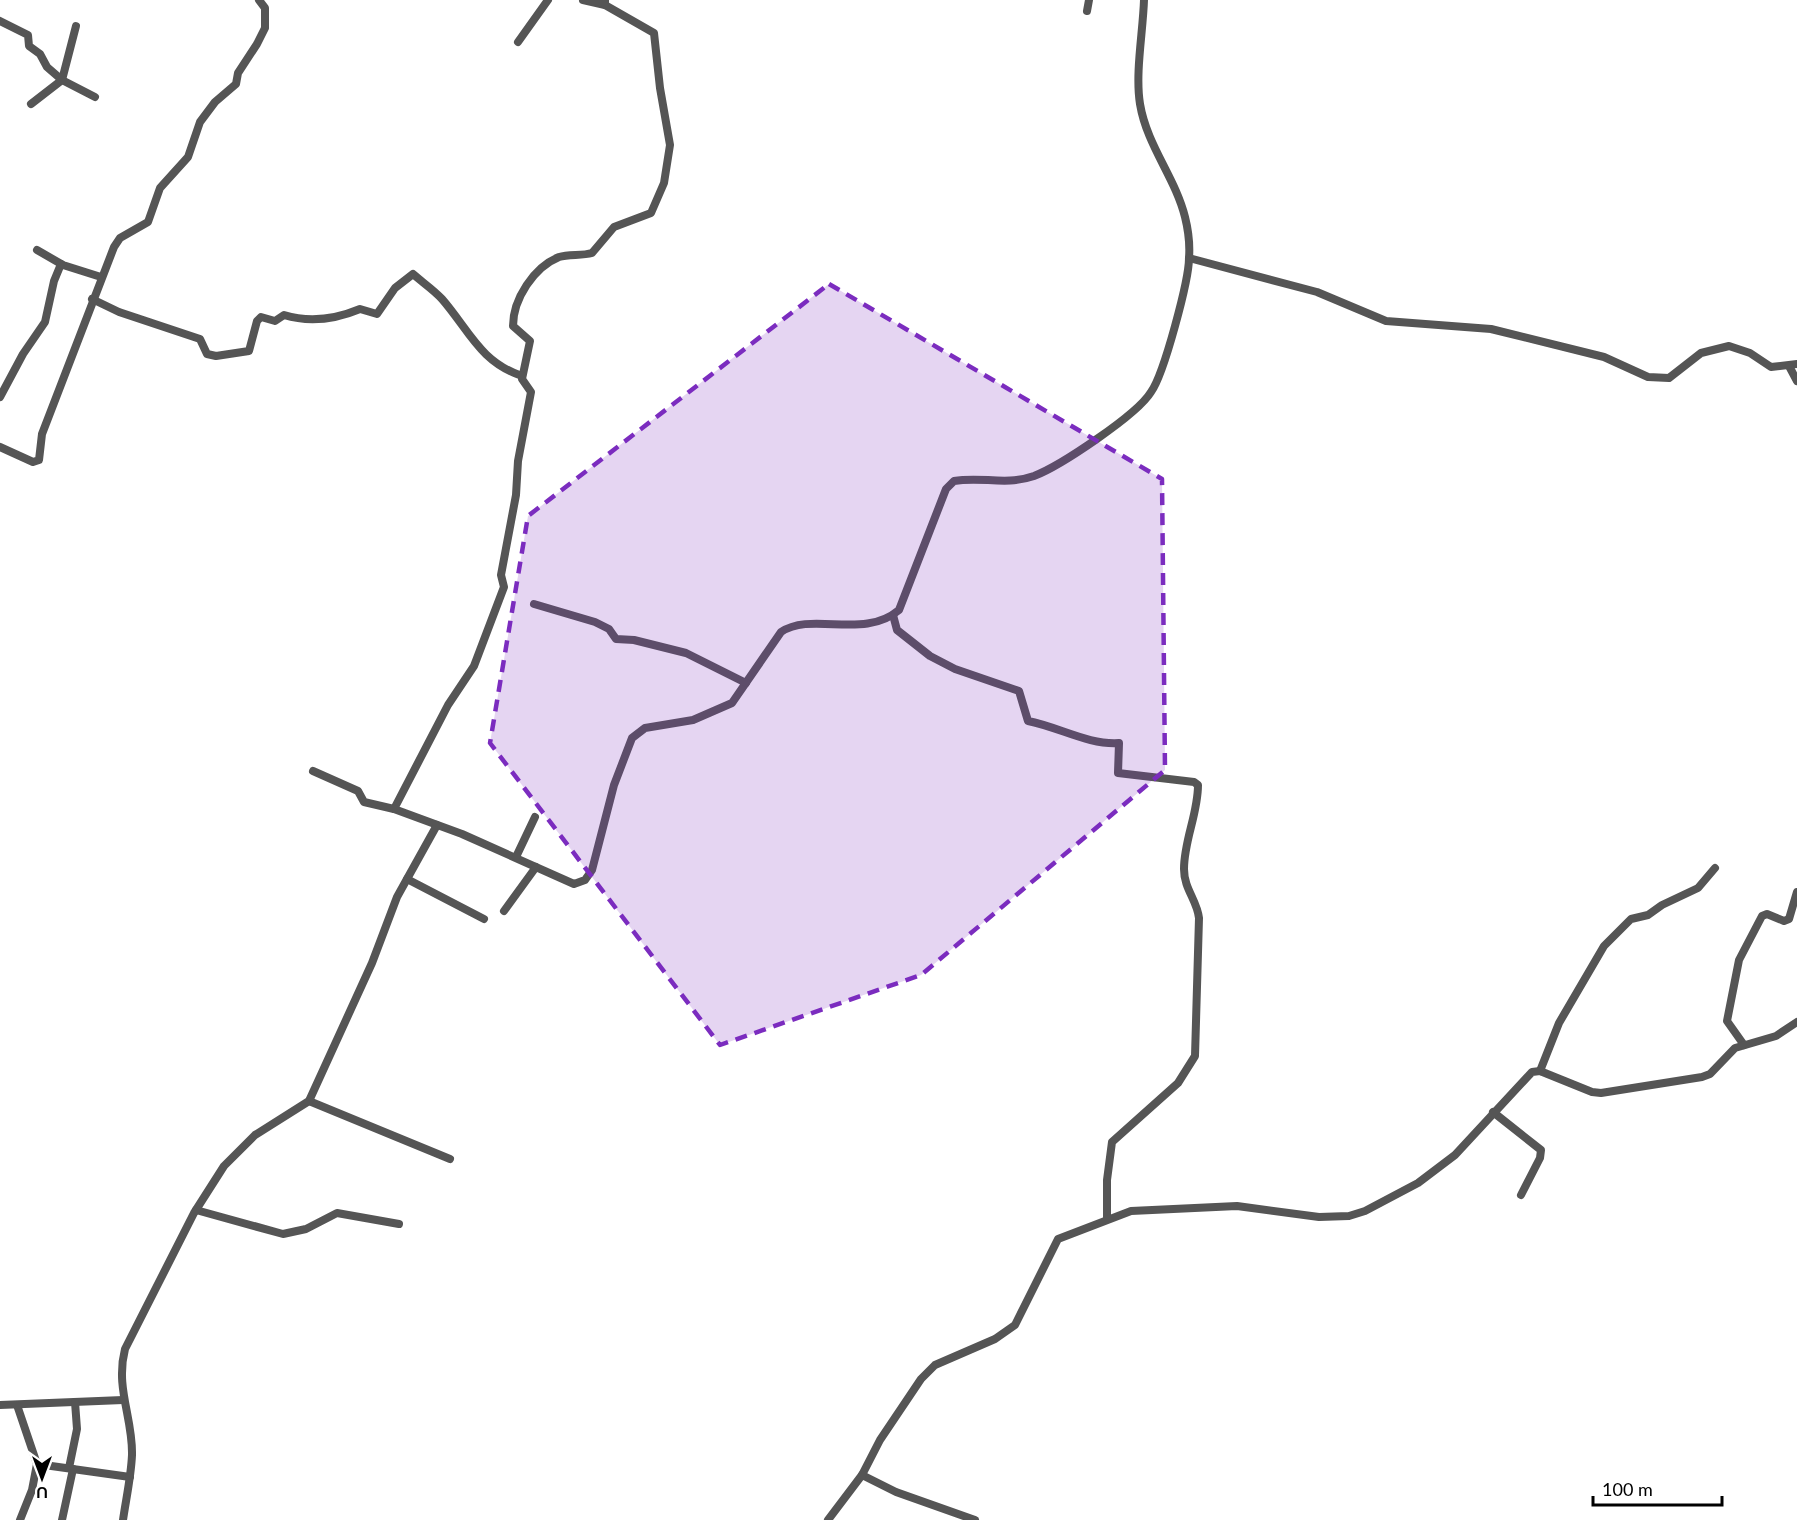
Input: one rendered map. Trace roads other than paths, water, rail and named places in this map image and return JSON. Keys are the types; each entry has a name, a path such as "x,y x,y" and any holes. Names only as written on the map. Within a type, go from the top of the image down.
{"street":[{"path":"0,447 33,462 39,460 42,434 101,277 120,238 148,222 160,188 188,157 200,122 215,102 236,84 238,73 265,28 265,8 260,0"},
{"path":"518,42 548,0"},
{"path":"394,809 448,705 474,666 500,600 504,584 501,572 515,505 522,433 531,393 522,383 522,376 531,343 513,326 527,283 554,260 568,255 592,253 614,227 651,213 664,183 670,145 658,80 654,33 605,3 583,0"},
{"path":"1087,10 1089,0"},
{"path":"313,771 358,791 364,802 394,809 437,825 516,857 566,882 574,884 585,880 595,861 614,785 632,738 645,728 680,724 715,712 732,702 781,632 792,625 850,626 893,615 899,610 946,489 954,482 1005,483 1036,475 1138,409 1152,392 1169,345 1189,258 1185,217 1169,176 1147,135 1140,104 1138,83 1143,39 1144,0"},
{"path":"0,21 28,35 31,49 40,54 47,66 62,80 95,97"},
{"path":"31,104 62,80 69,63 76,26"},
{"path":"37,250 61,264 101,277"},
{"path":"1189,258 1317,292 1386,321 1434,326 1468,326 1516,334 1604,357 1648,377 1669,378 1701,353 1729,346 1750,353 1772,367 1793,365 1797,381"},
{"path":"0,397 23,354 45,322 54,281 61,264"},
{"path":"92,299 119,312 200,339 207,354 216,356 249,351 257,321 261,317 275,321 284,315 306,320 348,316 360,309 377,314 395,288 413,274 441,298 458,321 471,333 483,354 498,366 522,376"},
{"path":"534,604 595,622 609,628 616,639 634,640 686,653 746,683"},
{"path":"893,615 897,630 930,656 955,669 1019,691 1023,698 1028,721 1065,730 1078,737 1119,743 1118,773 1194,782 1198,785 1198,805 1191,827 1184,873 1188,892 1198,906 1199,918 1195,1056 1178,1083 1112,1142 1107,1180 1107,1219"},
{"path":"516,857 535,818"},
{"path":"123,1520 132,1455 130,1428 123,1400 121,1366 125,1349 196,1210 238,1149 255,1135 309,1101 345,1025 407,879 437,825"},
{"path":"504,911 536,867"},
{"path":"1540,1071 1559,1023 1604,946 1631,919 1648,915 1662,905 1698,888 1715,868"},
{"path":"407,879 484,919"},
{"path":"1744,1045 1727,1021 1739,960 1762,916 1767,914 1784,921 1789,919 1797,892"},
{"path":"828,1520 862,1475 880,1440 921,1380 935,1365 995,1339 1015,1325 1058,1239 1131,1211 1237,1206 1319,1216 1349,1216 1365,1211 1418,1183 1455,1155 1532,1072 1540,1071 1592,1092 1643,1088 1706,1076 1735,1048 1776,1036 1797,1022"},
{"path":"309,1101 450,1160"},
{"path":"1493,1112 1540,1150 1540,1158 1521,1195"},
{"path":"196,1210 283,1234 306,1229 337,1213 399,1224"},
{"path":"0,1406 123,1400"},
{"path":"62,1520 76,1430 75,1402"},
{"path":"17,1405 37,1464 32,1490 20,1520"},
{"path":"37,1464 130,1477"},
{"path":"862,1475 896,1492 975,1520"}]}
